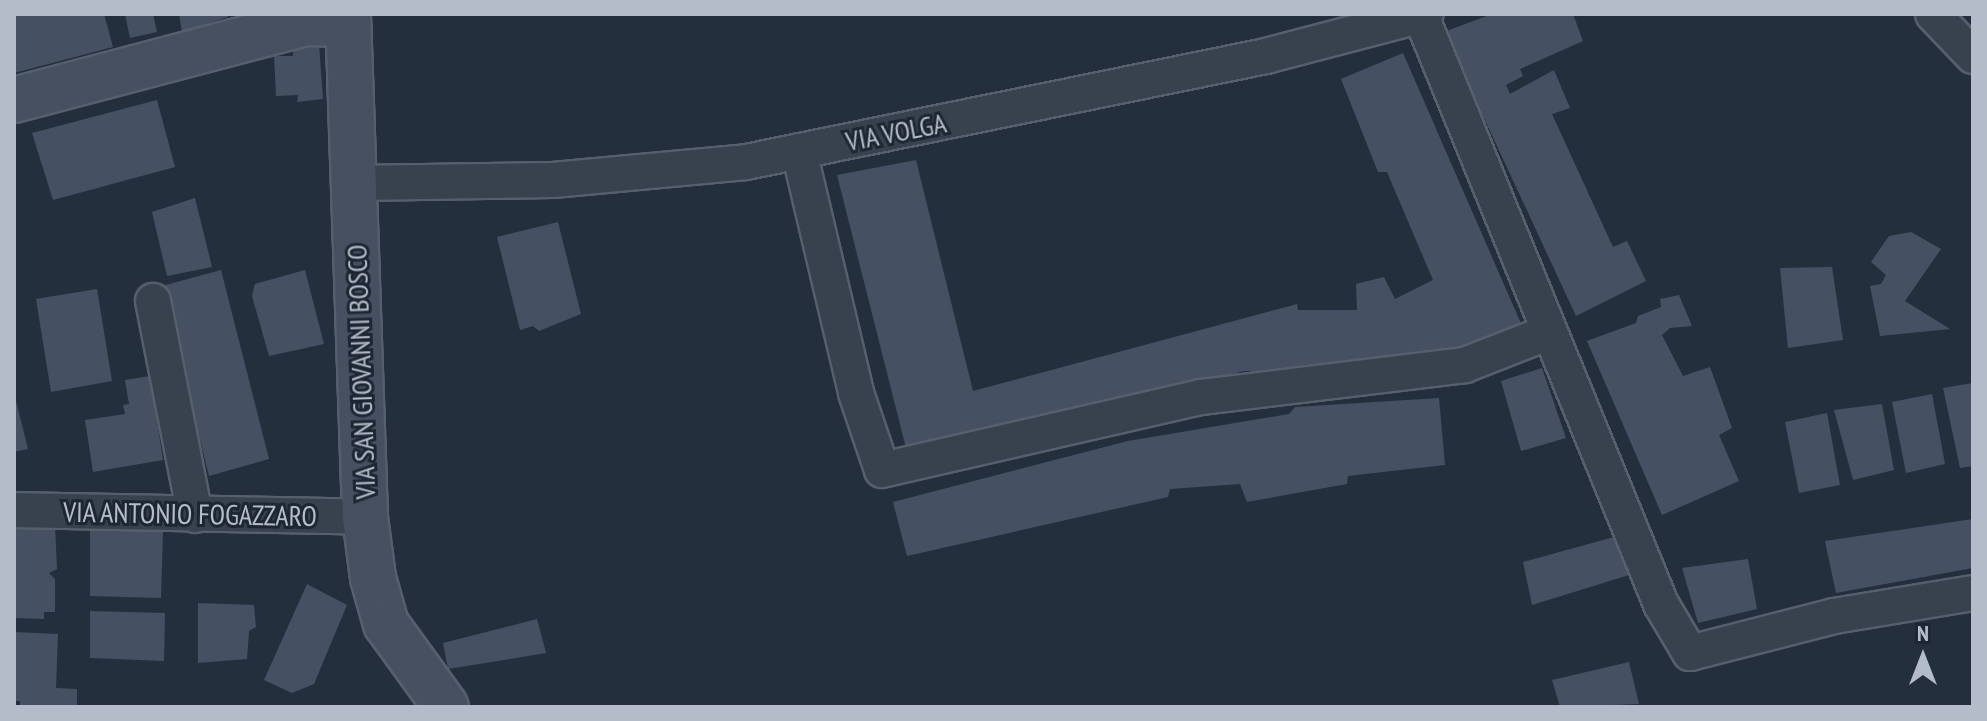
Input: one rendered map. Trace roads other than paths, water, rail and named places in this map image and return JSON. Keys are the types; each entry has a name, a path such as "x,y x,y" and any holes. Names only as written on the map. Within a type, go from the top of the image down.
{"main road":[{"path":"14,100 306,23 348,19"},
{"name":"VIA SAN GIOVANNI BOSCO","path":"348,19 356,183 365,517 386,624 446,707"}],"street":[{"path":"1933,14 1973,56"},
{"path":"1423,15 1661,604 1690,653 1834,616 1973,593"},
{"name":"VIA VOLGA","path":"356,183 553,180 746,162 1266,56 1423,15"},
{"path":"799,151 856,393 882,470 1201,397 1465,365 1549,332"},
{"path":"153,301 195,515"},
{"name":"VIA ANTONIO FOGAZZARO","path":"14,510 365,517"}]}
